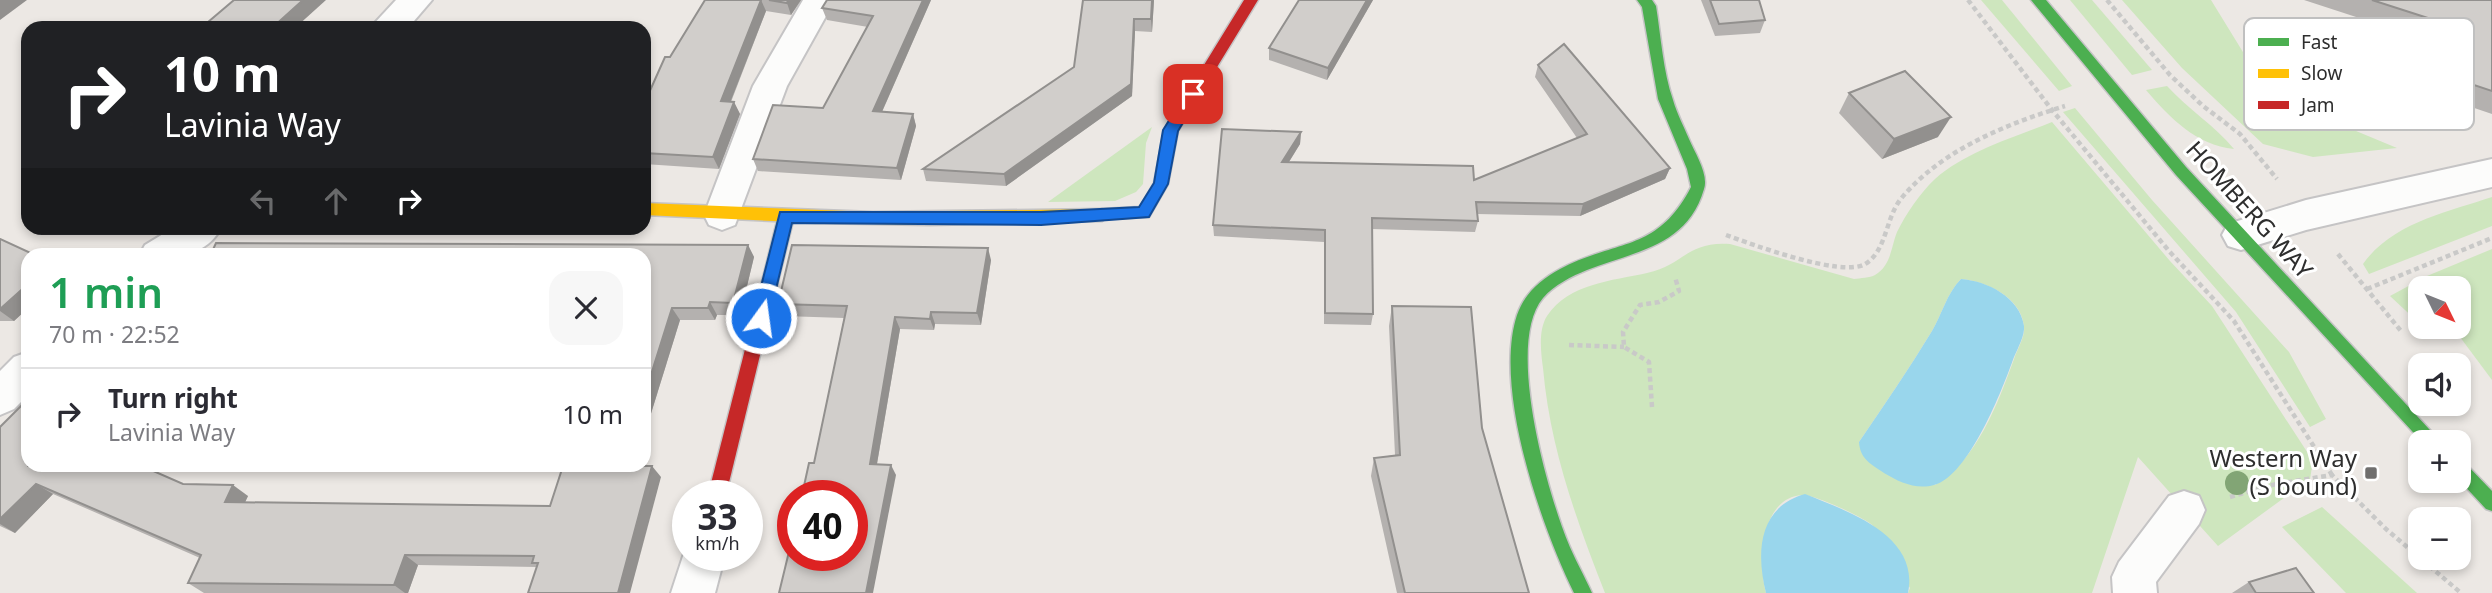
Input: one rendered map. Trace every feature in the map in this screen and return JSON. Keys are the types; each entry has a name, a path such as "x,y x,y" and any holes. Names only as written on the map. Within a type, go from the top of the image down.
{"street":[{"path":"394,21 416,0"},
{"path":"722,215 770,86 819,0"},
{"path":"651,210 786,217 1041,218 1144,213 1161,184 1171,130 1251,0"},
{"path":"1583,593 1557,537 1531,447 1521,378 1518,332 1526,307 1543,289 1570,271 1647,245 1667,235 1682,220 1698,187 1694,169 1665,99 1649,6 1644,0"},
{"name":"HOMBERG WAY","path":"2038,0 2113,93 2422,430"},
{"path":"2241,235 2306,215 2492,173"},
{"path":"721,480 786,217"},
{"path":"171,248 191,235"},
{"path":"0,397 21,376"},
{"path":"2471,481 2492,503"},
{"path":"2135,593 2134,578 2184,510"},
{"path":"693,593 699,571"}],"path":[{"path":"1968,0 2052,110 2169,251 2234,321 2332,475 2386,529 2461,593"},
{"path":"1682,220 1764,249 1848,269 1864,265 1877,250 1899,201 1937,164 2052,110 2170,75"},
{"path":"2367,289 2492,238"},
{"path":"1647,245 1674,276 1679,291 1659,302 1640,305 1623,332 1624,347 1649,362 1653,380 1652,407"},
{"path":"2184,510 2276,484 2332,475"}],"green space":[{"path":"1981,0 2002,0 2072,86 2059,91"},
{"path":"2070,0 2092,0 2152,70 2132,75"},
{"path":"2122,0 2211,0 2244,54 2244,126 2182,68"},
{"path":"2167,86 2234,149 2196,136 2174,120 2146,90"},
{"path":"2075,108 2152,200 2289,352 2326,419 2310,427 2236,312 2063,112"},
{"path":"2052,122 2170,261 2212,306 2313,461 2310,479 2218,546 2138,457 2092,593 1908,593 1910,588 1886,544 1871,524 1826,502 1802,495 1788,499 1770,519 1765,534 1762,565 1766,593 1605,593 1566,483 1546,398 1541,335 1547,316 1556,305 1567,296 1592,285 1647,273 1670,265 1704,246 1716,244 1730,244 1854,279 1873,276 1884,267 1897,232 1909,211 1935,179 1976,153","holes":["1961,279 1992,287 2010,300 2022,317 2024,332 2001,394 1984,429 1963,461 1935,485 1859,442 1932,331 1956,285"]},
{"path":"1152,127 1146,143 1143,184 1136,192 1115,201 1048,202"},
{"path":"2248,130 2354,130 2397,148 2313,157 2263,144"},
{"path":"2492,197 2492,226 2369,274 2363,264 2389,238 2405,229 2439,214"},
{"path":"2492,249 2492,380 2462,340 2471,340 2471,276 2427,276"},
{"path":"2408,286 2408,313 2390,296"},
{"path":"2322,507 2417,593 2346,593 2282,527"}],"water":[{"path":"1961,279 1991,287 2009,299 2021,316 2024,326 2021,341 1993,409 1960,466 1934,485 1908,484 1871,464 1864,457 1859,442 1923,345"},
{"path":"1805,494 1859,518 1892,541 1903,555 1909,573 1908,593 1766,593 1761,562 1764,533 1769,520 1789,500"}],"building":[{"path":"234,0 303,0 280,21 209,21"},
{"path":"705,0 761,0 721,101 734,102 713,157 651,153 651,88 665,57 670,57"},
{"path":"827,0 923,0 873,111 913,114 897,168 753,159 773,105 823,108 873,16 822,8"},
{"path":"1083,0 1152,0 1151,19 1134,19 1131,84 1004,174 923,169 1074,67"},
{"path":"1299,0 1367,0 1328,68 1269,48"},
{"path":"1710,0 1759,0 1765,20 1719,24"},
{"path":"2372,0 2492,0 2492,91 2474,85 2474,18 2428,18"},
{"path":"1564,44 1670,168 1583,204 1476,202 1478,221 1372,218 1373,314 1325,313 1325,230 1213,225 1222,129 1301,132 1282,162 1473,166 1474,180 1587,134 1538,65"},
{"path":"1905,71 1951,117 1894,139 1849,93"},
{"path":"0,239 21,249 21,290 0,309"},
{"path":"216,243 748,245 733,303 710,302 708,308 672,308 651,375 651,248 214,248"},
{"path":"792,245 988,248 977,313 931,312 930,319 895,317 870,464 891,465 866,593 779,593 784,571 868,571 868,480 805,480 809,463 814,463 847,306 778,304"},
{"path":"1392,306 1471,307 1482,428 1529,593 1405,593 1374,458 1400,455"},
{"path":"21,406 21,472 156,472 183,484 233,485 225,502 550,506 561,472 650,472 618,593 528,593 538,563 532,563 534,556 405,555 394,585 188,583 201,555 36,484 0,519 0,427"},
{"path":"2296,568 2314,593 2256,593 2249,582"}],"traffic: fast":[{"path":"1583,593 1548,512 1531,447 1520,375 1520,342 1525,314 1537,294 1550,283 1580,266 1661,236 1675,225 1698,187 1694,169 1665,99 1649,6 1644,0"},
{"path":"2038,0 2181,171 2422,430"},
{"path":"763,310 786,217"},
{"path":"2471,481 2492,503"}],"traffic: slow":[{"path":"651,209 873,218 1102,215"}],"traffic: jam":[{"path":"1102,215 1144,213 1161,184 1171,130 1251,0"},
{"path":"721,480 763,310"}],"place":[{"name":"Western Way (S bound)","path":"2371,473"}],"route":[{"path":"761,318 786,217 1041,218 1144,213 1161,184 1171,130 1193,94"}]}
